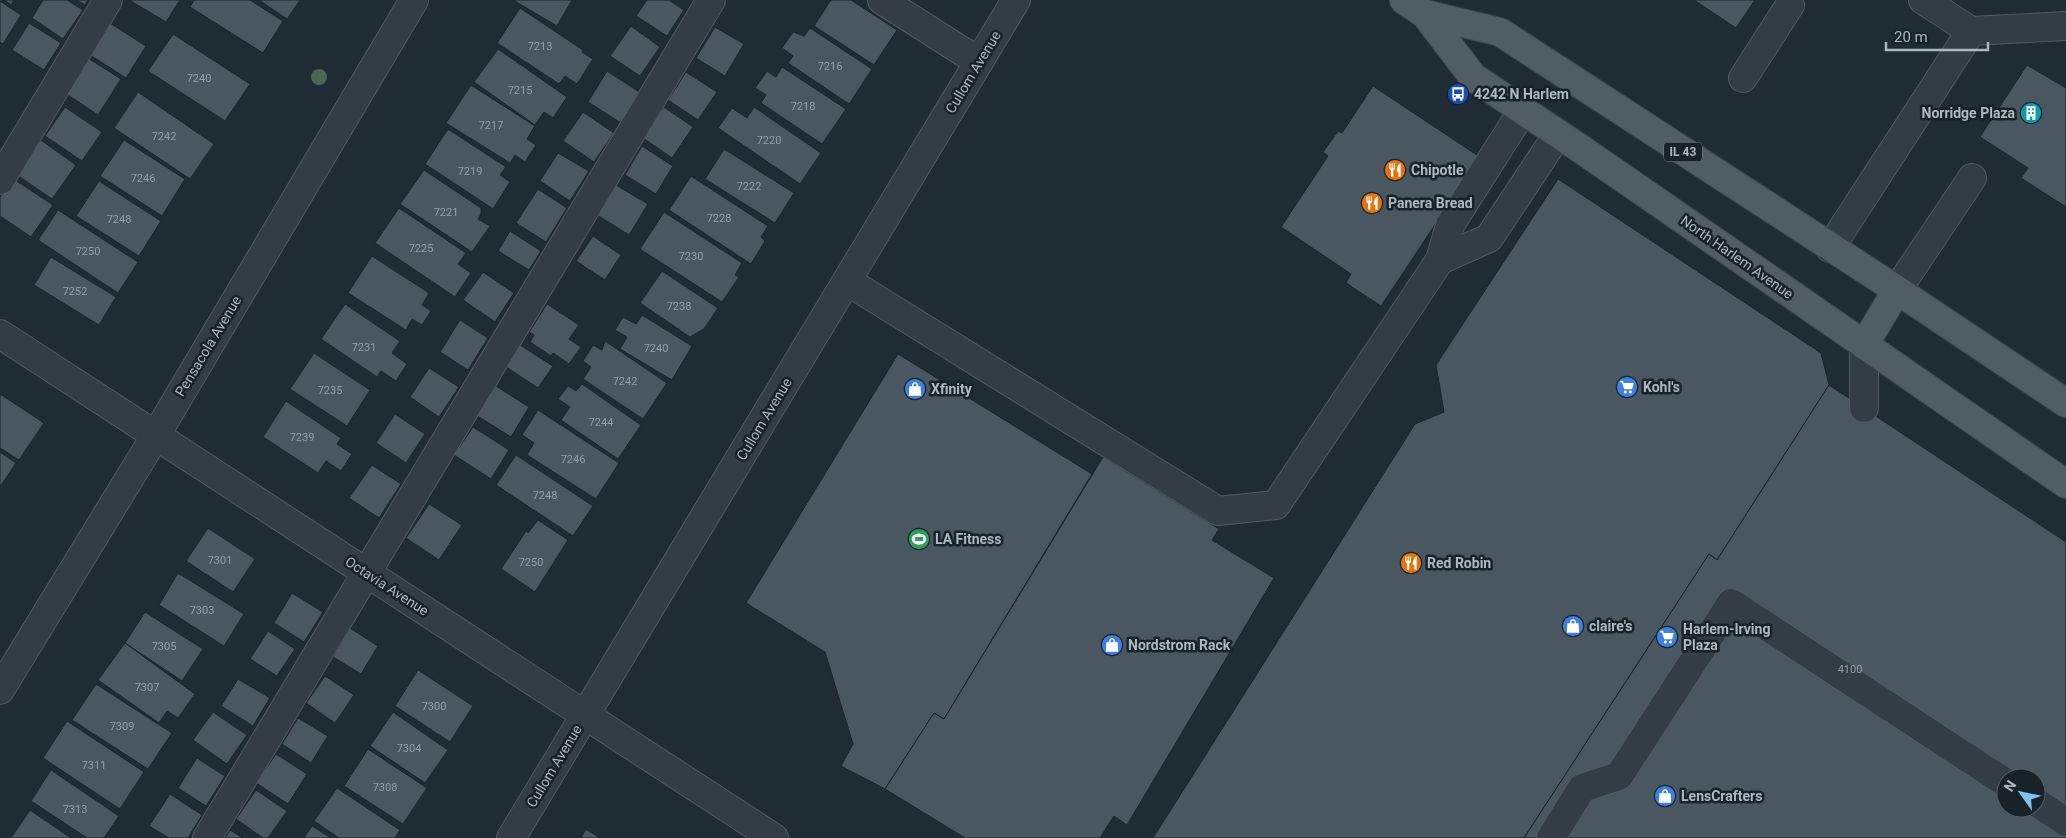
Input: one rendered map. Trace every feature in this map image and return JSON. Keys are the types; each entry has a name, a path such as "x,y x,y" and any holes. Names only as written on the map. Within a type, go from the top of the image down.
{"main road":[{"name":"North Harlem Avenue","path":"1415,7 1473,77 2066,484"},
{"name":"North Harlem Avenue","path":"1415,7 1500,32 1897,290 2066,403"},
{"path":"1864,345 1897,290"}],"street":[{"path":"0,180 108,0"},
{"name":"Pensacola Avenue","path":"0,690 156,435 414,0"},
{"path":"207,838 711,0"},
{"path":"882,0 979,62"},
{"name":"Cullom Avenue","path":"511,838 1016,0"},
{"path":"1923,0 1970,31 2066,26"},
{"path":"1742,78 1790,6"},
{"path":"1830,248 1970,31"},
{"path":"847,281 1218,511 1276,505 1440,260 1450,225 1523,110"},
{"path":"1440,260 1489,238 1558,134"},
{"path":"1897,290 1972,178"},
{"name":"Octavia Avenue","path":"0,334 774,838"},
{"path":"1864,345 1864,408"},
{"path":"1551,838 1582,788 1619,776 1731,603 1996,776"},
{"path":"2046,809 2066,822"}],"building":[{"path":"4,0 14,0 11,5"},
{"path":"43,0 67,0 83,10 63,39 32,18"},
{"path":"76,0 88,0 85,5"},
{"path":"129,0 180,0 166,22"},
{"path":"194,0 250,0 283,21 263,53 190,7"},
{"path":"259,0 300,0 287,19"},
{"path":"513,0 572,0 557,26"},
{"path":"647,0 669,0 684,10 667,36 636,16"},
{"path":"831,0 851,0 897,30 874,65 814,26"},
{"path":"1694,0 1755,0 1736,28"},
{"path":"0,1 21,15 3,44 0,42"},
{"path":"520,8 583,50 582,52 593,59 577,84 565,76 559,84 497,43"},
{"path":"29,23 61,43 44,70 12,50"},
{"path":"110,23 146,46 126,78 90,55"},
{"path":"631,26 660,47 640,76 610,56"},
{"path":"715,27 744,44 725,76 696,58"},
{"path":"810,28 872,69 849,104 788,63 793,56 782,48 793,32 804,36"},
{"path":"173,34 250,84 225,121 148,71"},
{"path":"498,49 567,97 553,118 544,112 535,125 474,82"},
{"path":"88,58 121,79 98,115 65,93"},
{"name":"Norridge Plaza","path":"2027,65 2066,88 2066,207 2021,178 2028,168 1980,137"},
{"path":"782,67 846,109 822,144 761,103 766,95 755,88 767,71 776,77"},
{"path":"607,71 641,93 621,123 588,102"},
{"path":"686,72 717,92 698,120 668,100"},
{"path":"471,85 535,126 527,139 536,145 525,162 515,155 510,163 446,123"},
{"path":"1373,86 1480,157 1381,306 1346,283 1351,274 1281,227 1328,156 1323,152 1338,131 1342,133"},
{"path":"138,92 214,144 190,179 114,128"},
{"path":"65,107 102,132 82,161 45,136"},
{"path":"664,107 693,127 672,158 643,138"},
{"path":"754,107 821,153 800,184 718,128 732,108 747,118"},
{"path":"583,112 614,133 594,162 563,141"},
{"path":"448,129 506,167 500,175 510,182 493,209 425,164"},
{"path":"41,140 76,165 52,199 17,175"},
{"path":"124,140 185,179 162,216 100,176"},
{"path":"642,146 673,166 656,194 625,175"},
{"path":"724,149 794,193 775,223 705,179"},
{"path":"558,153 589,171 570,201 540,181"},
{"path":"424,170 481,208 481,214 478,219 490,226 472,252 400,204"},
{"path":"691,176 768,226 761,237 765,241 751,264 669,210"},
{"path":"12,178 53,205 31,237 0,216 0,197"},
{"path":"1558,179 1821,353 1829,385 1717,560 1709,554 1524,838 1153,838 1415,424 1444,412 1436,365"},
{"path":"99,181 161,221 139,256 76,216"},
{"path":"616,185 648,204 629,235 597,215"},
{"path":"538,189 567,208 546,242 516,223"},
{"path":"399,208 466,253 458,264 471,273 455,297 375,243"},
{"path":"58,210 138,262 118,293 38,240"},
{"path":"664,212 742,263 735,275 739,277 722,302 640,249"},
{"path":"510,231 541,251 529,270 498,251"},
{"path":"593,236 621,255 605,280 576,261"},
{"path":"372,256 429,293 422,305 431,311 422,325 412,319 406,330 348,293"},
{"path":"51,257 116,297 99,325 34,285"},
{"path":"662,271 718,308 704,329 690,337 640,303"},
{"path":"483,272 514,293 495,322 463,300"},
{"path":"345,304 400,341 392,353 407,364 396,381 381,371 377,377 321,339"},
{"path":"547,304 579,325 569,339 581,347 569,364 553,353 551,356 530,342 534,335 529,332"},
{"path":"642,315 692,346 672,380 620,349 627,337 615,330 623,317 636,324"},
{"path":"460,320 488,338 468,370 440,352"},
{"path":"605,341 667,383 643,419 583,379 591,367 583,361 593,345 602,350"},
{"path":"520,345 553,366 538,388 506,367"},
{"path":"314,353 370,390 347,426 290,389"},
{"name":"LA Fitness","path":"898,354 1092,474 944,719 934,713 885,789 841,766 853,744 825,652 746,603"},
{"path":"429,368 459,387 439,417 410,397"},
{"path":"582,384 641,425 618,459 561,420 570,407 558,399 568,386 576,391"},
{"path":"1829,385 2066,542 2066,838 1524,838 1709,554 1717,560"},
{"path":"496,386 529,407 511,437 476,415"},
{"path":"0,394 44,423 19,460 0,448"},
{"path":"286,401 341,438 337,444 352,454 341,471 326,461 318,473 263,437"},
{"path":"538,410 619,463 596,499 527,455 534,443 522,435"},
{"path":"395,414 425,434 406,463 376,443"},
{"path":"473,427 509,450 491,479 454,455"},
{"path":"0,452 16,463 0,487"},
{"path":"516,455 593,506 573,536 496,485"},
{"name":"Nordstrom Rack","path":"1103,457 1219,529 1212,540 1274,578 1127,825 1114,816 1100,838 965,838 885,789 934,713 944,719"},
{"path":"372,465 401,484 379,518 349,498"},
{"path":"429,504 462,525 439,560 406,538"},
{"path":"538,520 568,540 535,592 501,569 526,531 528,533"},
{"path":"208,528 255,559 233,592 186,561"},
{"path":"178,573 244,614 224,646 159,605"},
{"path":"292,593 323,612 304,642 274,623"},
{"path":"145,612 203,649 182,681 125,643"},
{"path":"350,628 378,646 361,674 333,657"},
{"path":"268,631 295,649 277,676 250,659"},
{"path":"125,643 195,694 178,718 167,711 159,723 98,680"},
{"path":"418,670 473,706 450,742 395,706"},
{"path":"325,676 354,695 335,723 306,703"},
{"path":"238,679 270,698 253,726 221,706"},
{"path":"96,684 172,733 148,769 72,720"},
{"path":"213,712 247,735 227,764 193,740"},
{"path":"393,712 448,750 425,783 370,746"},
{"path":"298,718 328,736 311,763 282,744"},
{"path":"67,721 144,772 120,809 43,758"},
{"path":"368,749 427,788 403,824 344,786"},
{"path":"276,754 307,774 288,804 256,783"},
{"path":"197,758 225,776 206,806 178,788"},
{"path":"51,770 119,816 104,838 87,838 31,801"},
{"path":"337,788 400,830 395,838 339,838 314,821"},
{"path":"256,790 287,811 268,838 263,838 236,819"},
{"path":"170,794 202,815 188,838 169,838 149,826"},
{"path":"30,810 71,838 11,838"},
{"path":"312,826 331,838 304,838"},
{"path":"586,829 600,838 581,838"},
{"path":"230,830 243,838 225,838"}],"place":[{"name":"4242 N Harlem","path":"1458,94"},
{"name":"Norridge Plaza","path":"2031,113"},
{"name":"Chipotle","path":"1395,170"},
{"name":"Panera Bread","path":"1372,203"},
{"name":"Kohl's","path":"1627,387"},
{"name":"Xfinity","path":"915,389"},
{"name":"LA Fitness","path":"919,539"},
{"name":"Red Robin","path":"1411,563"},
{"name":"claire's","path":"1573,626"},
{"name":"Harlem-Irving Plaza","path":"1667,637"},
{"name":"Nordstrom Rack","path":"1112,645"},
{"name":"LensCrafters","path":"1665,796"}]}
